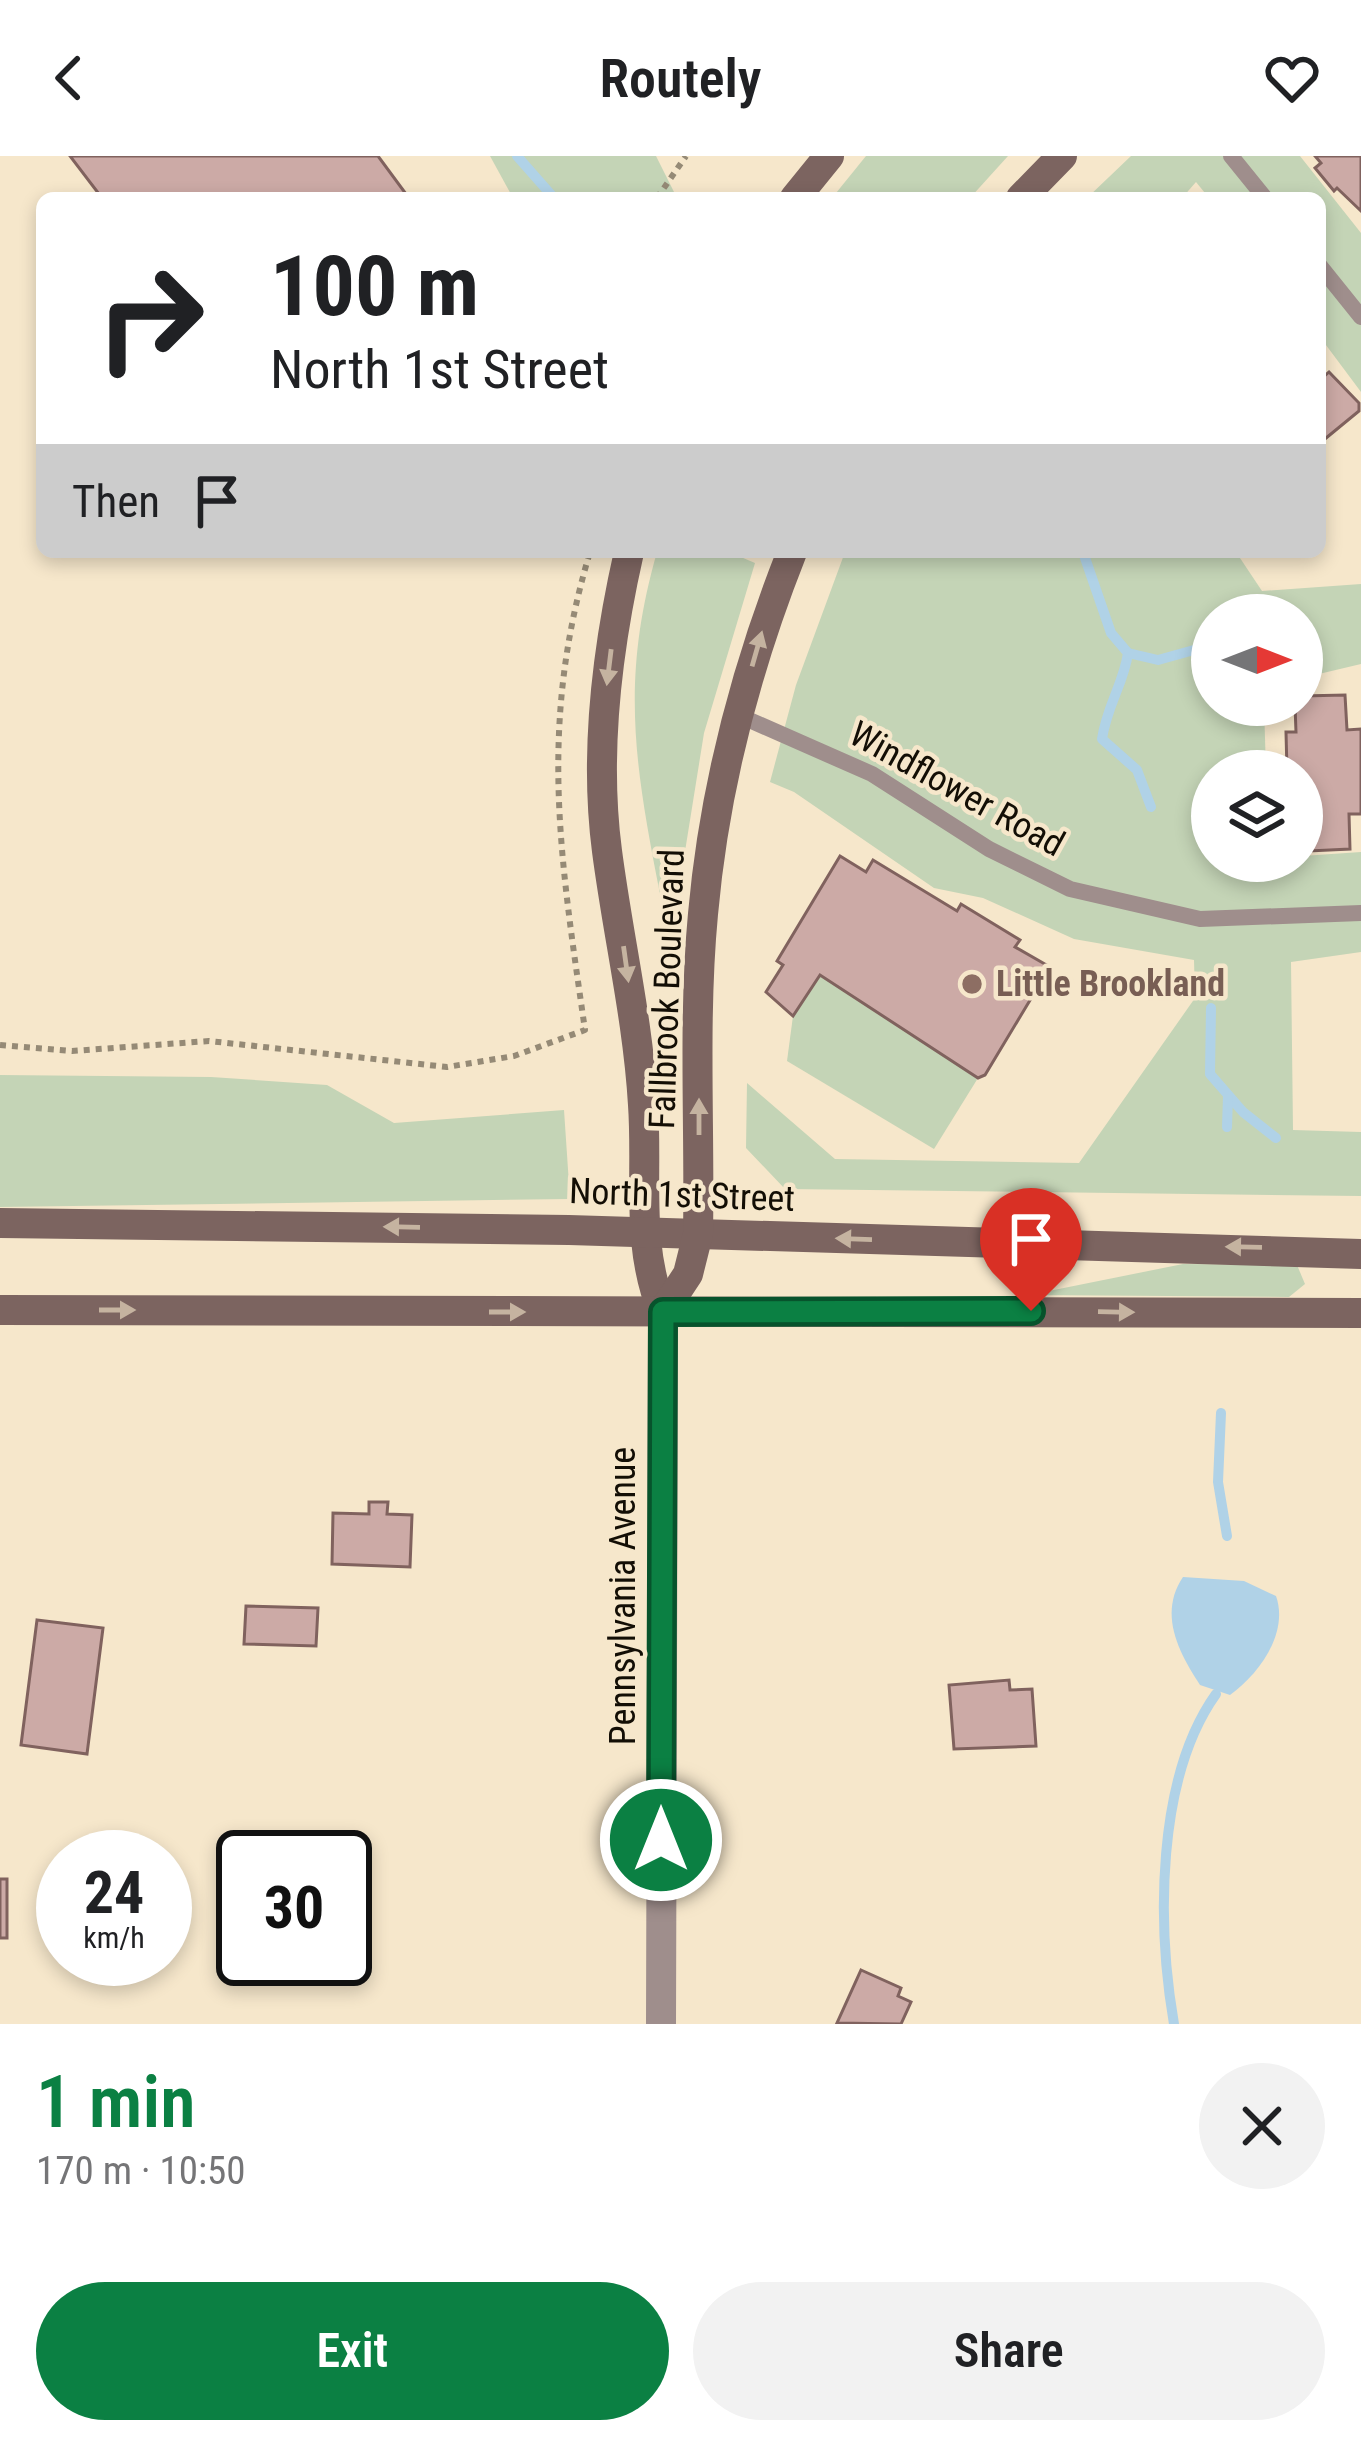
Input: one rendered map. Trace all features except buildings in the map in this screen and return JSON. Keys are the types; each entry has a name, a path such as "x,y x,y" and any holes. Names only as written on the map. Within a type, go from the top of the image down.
{"main road":[{"path":"799,192 829,156"},
{"path":"1027,192 1062,156"},
{"name":"Fallbrook Boulevard","path":"628,558 605,694 602,765 607,849 644,1106 645,1232 651,1283 663,1312"},
{"name":"Fallbrook Boulevard","path":"663,1312 688,1274 698,1234 702,918 713,824 764,623 790,558"},
{"name":"North 1st Street","path":"0,1223 645,1232 1361,1254"},
{"path":"0,1310 1361,1313"}],"street":[{"name":"Pennsylvania Avenue","path":"661,2024 663,1312"}],"lane":[{"path":"1231,156 1260,192"},
{"path":"1326,273 1361,316"},
{"name":"Windflower Road","path":"738,715 872,774 989,849 1070,890 1200,919 1361,913"}],"path":[{"path":"661,192 686,156"},
{"path":"0,1045 72,1051 209,1041 447,1067 514,1056 585,1030"}],"green space":[{"path":"490,156 656,156 674,192 510,192"},
{"path":"866,156 1008,156 975,192 837,192"},
{"path":"1131,156 1300,156 1361,233 1361,392 1326,345 1326,192 1204,192 1196,182 1187,192 1093,192"},
{"path":"655,558 743,558 755,563 704,733 678,895 660,894 638,764 635,683 645,598"},
{"path":"843,558 1240,558 1262,591 1361,584 1361,664 1323,673 1323,594 1191,594 1191,726 1265,726 1265,750 1191,750 1191,882 1323,882 1323,855 1361,852 1361,952 1291,962 1293,1130 1361,1132 1361,1196 785,1189 746,1148 747,1083 835,1159 1079,1163 1195,998 1194,960 1074,939 983,898 934,888 794,792 770,782 796,685"},
{"path":"820,975 978,1078 934,1149 787,1061 793,1016"},
{"path":"0,1075 211,1077 327,1085 394,1123 564,1110 570,1199 0,1207"},
{"path":"1183,1264 1297,1265 1305,1284 1289,1297 1029,1295"}],"water":[{"path":"1183,1577 1244,1581 1276,1596 1278,1624 1269,1652 1230,1695 1200,1685 1179,1647 1172,1605"}],"waterway":[{"path":"517,156 549,192"},
{"path":"1085,558 1111,633 1128,653 1102,739 1137,770 1151,807"},
{"path":"1128,653 1158,660 1191,651"},
{"path":"1211,1008 1210,1074 1243,1112 1276,1138"},
{"path":"1227,1127 1228,1096"},
{"path":"1221,1413 1218,1482 1227,1536"},
{"path":"1174,2024 1165,1942 1166,1853 1182,1767 1196,1728 1216,1694"}],"place":[{"name":"Little Brookland","path":"972,984"}],"route":[{"path":"661,1840 663,1312 1031,1311"}]}
